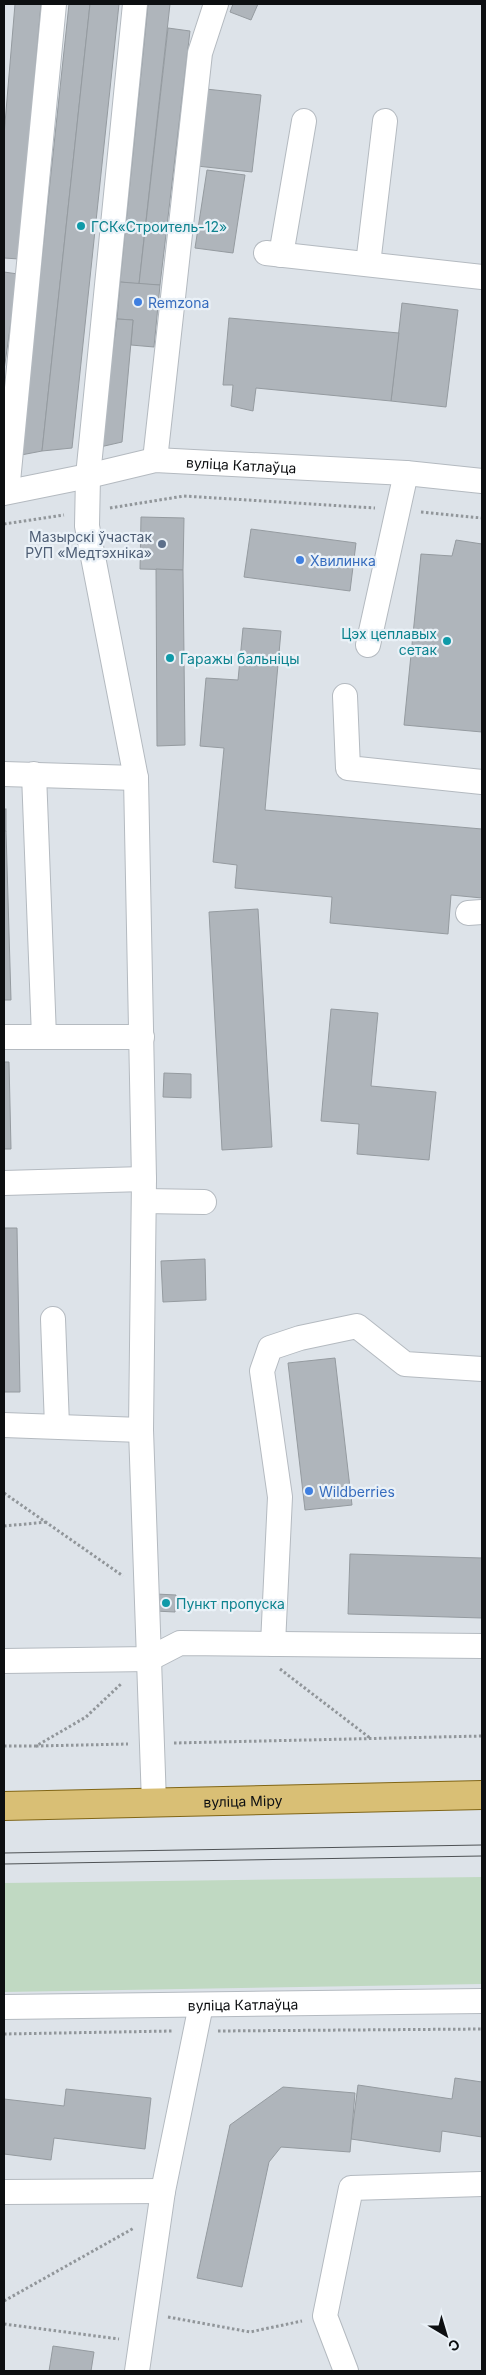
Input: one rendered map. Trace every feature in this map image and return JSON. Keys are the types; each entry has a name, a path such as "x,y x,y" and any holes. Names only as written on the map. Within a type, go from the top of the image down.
{"main road":[{"name":"вуліца Міру","path":"4,1806 482,1796"}],"street":[{"path":"5,492 54,4"},
{"path":"135,4 88,476 87,526 136,778 144,1190 142,1430 148,1594 150,1744 154,1803"},
{"path":"155,460 200,53 216,4"},
{"path":"304,121 274,254 482,277"},
{"path":"368,264 384,121"},
{"name":"вуліца Катлаўца","path":"5,492 88,476 155,460 406,473 482,481"},
{"path":"368,645 406,473"},
{"path":"345,696 348,768 482,782"},
{"path":"4,774 136,778"},
{"path":"34,774 44,1037"},
{"path":"4,1037 142,1038"},
{"path":"4,1183 144,1190 204,1202"},
{"path":"53,1320 57,1426"},
{"path":"273,1644 280,1497 262,1371 270,1348 300,1338 357,1326 406,1364 482,1369"},
{"path":"4,1425 142,1430"},
{"path":"4,1661 149,1660 180,1643 482,1646"},
{"name":"вуліца Катлаўца","path":"4,2007 482,2001"},
{"path":"138,2371 162,2202 201,2005"},
{"path":"346,2371 325,2316 351,2188 482,2184"},
{"path":"4,2192 162,2202"}],"path":[{"path":"4,524 184,496 398,509 482,518"},
{"path":"4,1493 48,1522 148,1594"},
{"path":"4,1526 48,1522"},
{"path":"36,1746 86,1716 149,1660"},
{"path":"279,1667 371,1739"},
{"path":"4,1746 482,1736"},
{"path":"4,2034 482,2029"},
{"path":"4,2301 162,2202"},
{"path":"146,2313 250,2332 325,2316"},
{"path":"4,2324 142,2342"}],"green space":[{"path":"482,1877 482,1984 4,1992 4,1883"}],"building":[{"path":"15,4 41,4 19,259 4,258 4,135"},
{"path":"69,4 90,4 42,451 21,455"},
{"name":"ГСК«Строитель-12»","path":"90,4 119,4 72,448 42,451"},
{"name":"ГСК«Строитель-12»","path":"148,4 170,4 139,284 120,282"},
{"path":"233,4 258,4 251,20 230,12"},
{"path":"168,28 190,31 160,285 139,284"},
{"path":"206,89 261,95 252,172 197,166"},
{"path":"207,170 245,175 233,253 195,248"},
{"path":"4,272 18,274 4,370"},
{"name":"Remzona","path":"120,282 160,285 154,347 131,345 133,320 117,319"},
{"path":"402,303 458,310 446,407 391,401"},
{"path":"229,318 399,333 391,401 256,388 253,411 231,406 233,385 223,385"},
{"path":"117,319 133,320 122,442 100,447"},
{"name":"Мазырскі ўчастак РУП «Медтэхніка»","path":"141,517 184,518 183,570 140,569"},
{"name":"Хвилинка","path":"251,529 356,543 350,591 244,577"},
{"name":"Цэх цеплавых сетак","path":"456,540 482,544 482,732 404,725 421,554 452,556"},
{"name":"Гаражы бальніцы","path":"156,569 183,570 185,745 157,746"},
{"path":"243,628 281,631 265,810 482,829 482,898 451,895 448,934 330,923 332,897 235,888 237,865 213,862 224,748 200,746 206,678 238,680"},
{"path":"4,809 6,809 6,831 4,831"},
{"path":"4,831 6,831 11,1000 4,1000"},
{"path":"258,909 272,1147 222,1150 209,912"},
{"path":"331,1009 378,1013 371,1086 436,1092 429,1160 357,1154 359,1124 321,1121"},
{"path":"4,1062 9,1062 11,1149 4,1149"},
{"path":"164,1073 191,1074 191,1098 163,1097"},
{"path":"4,1228 17,1228 20,1392 4,1392"},
{"path":"205,1259 206,1300 163,1302 161,1261"},
{"path":"335,1358 352,1505 305,1510 288,1363"},
{"path":"350,1554 482,1558 482,1618 348,1614"},
{"name":"Пункт пропуска","path":"156,1594 176,1595 175,1612 155,1611"},
{"path":"455,2078 482,2082 482,2137 442,2131 440,2152 351,2139 358,2085 452,2099"},
{"path":"283,2087 355,2093 350,2152 281,2147 269,2162 242,2287 197,2278 230,2125"},
{"path":"66,2089 151,2098 145,2149 54,2138 51,2160 4,2154 4,2099 64,2106"},
{"path":"53,2346 94,2352 91,2371 49,2371"}],"tram line":[{"path":"4,1853 482,1845"},
{"path":"4,1864 482,1856"}],"place":[{"name":"ГСК«Строитель-12»","path":"81,226"},
{"name":"Remzona","path":"138,302"},
{"name":"Мазырскі ўчастак РУП «Медтэхніка»","path":"162,544"},
{"name":"Хвилинка","path":"300,560"},
{"name":"Цэх цеплавых сетак","path":"447,641"},
{"name":"Гаражы бальніцы","path":"170,658"},
{"name":"Wildberries","path":"309,1491"},
{"name":"Пункт пропуска","path":"166,1603"}]}
